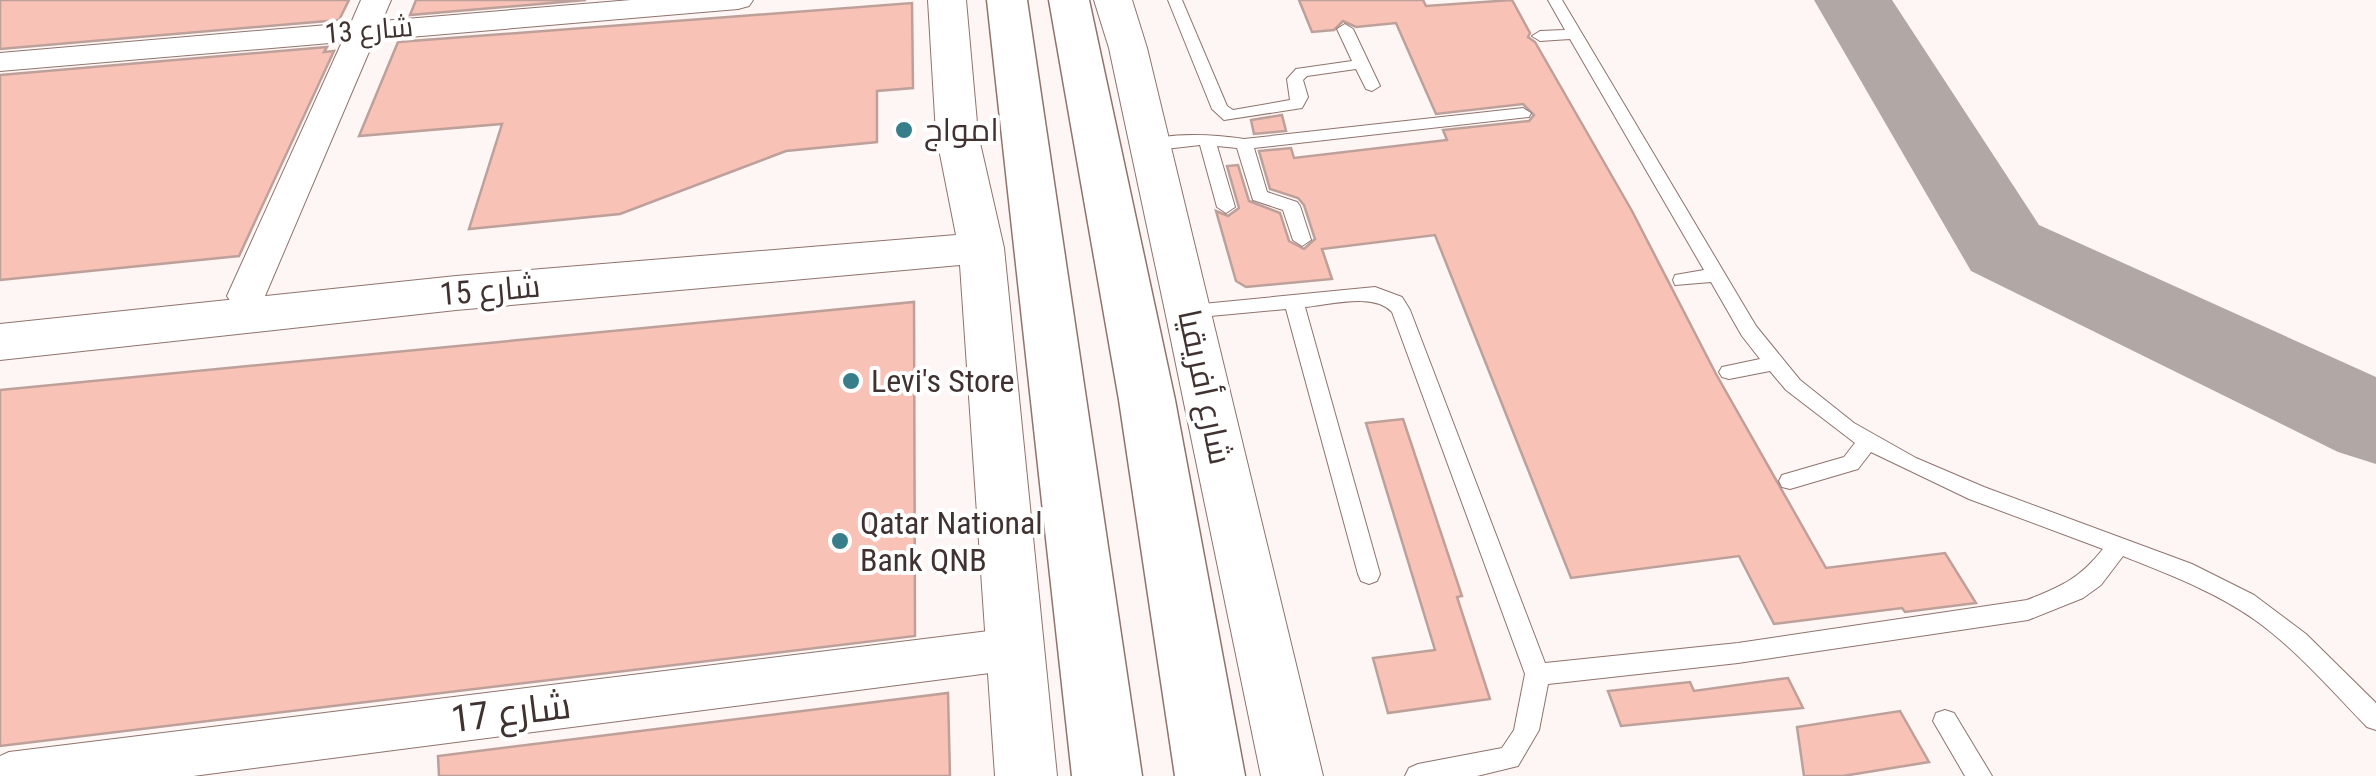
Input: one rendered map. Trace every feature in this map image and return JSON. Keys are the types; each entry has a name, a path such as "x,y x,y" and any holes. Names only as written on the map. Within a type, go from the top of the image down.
{"highway":[{"path":"1007,0 1107,776"},
{"name":"شارع أفريقيا","path":"1069,0 1123,154 1119,249 1210,776"},
{"path":"1028,169 1050,182 1066,183 1081,179 1123,154"},
{"path":"1042,262 1068,247 1119,249"}],"street":[{"name":"شارع 13","path":"0,62 369,15 738,0"},
{"path":"947,0 957,134 979,235 1026,776"},
{"name":"شارع أفريقيا","path":"1114,0 1128,48 1123,154 1189,311 1292,776"},
{"path":"246,296 369,15"},
{"name":"شارع 15","path":"0,322 246,296 979,235"},
{"name":"شارع 15","path":"0,342 979,235"},
{"name":"شارع 17","path":"8,776 1013,649"}],"lane":[{"path":"1175,0 1220,109 1230,116 1296,104 1300,97 1294,79 1302,72 1362,64"},
{"path":"1555,0 1770,364 1821,413 1867,444 1931,473 2119,544 2246,602 2282,628 2376,718"},
{"path":"1345,29 1372,86"},
{"path":"1540,36 1574,34"},
{"path":"1123,154 1207,139 1244,144 1523,112"},
{"path":"1207,139 1226,207"},
{"path":"1244,144 1257,193 1291,206 1302,240"},
{"path":"1682,280 1718,274"},
{"path":"1189,311 1376,294 1395,302 1400,310 1537,674 1530,719 1519,749 1508,758 1418,776"},
{"path":"1294,303 1369,574"},
{"path":"1729,372 1770,364"},
{"path":"1790,482 1851,463 1867,444"},
{"path":"1537,674 1738,653 2028,610 2075,591 2093,578 2119,544"},
{"path":"1945,721 1979,776"}],"building":[{"path":"0,0 349,0 339,20 0,49"},
{"path":"416,0 586,0 410,15"},
{"path":"1299,0 1423,0 1426,6 1512,0 1530,33 1528,37 1535,42 1632,211 1716,374 1826,568 1945,553 1976,603 1774,624 1739,556 1571,578 1435,235 1322,249 1332,279 1246,287 1236,281 1216,211 1228,216 1239,208 1227,166 1238,165 1249,201 1280,213 1289,241 1304,249 1315,239 1304,205 1298,198 1270,189 1259,151 1291,148 1294,158 1447,140 1443,130 1529,121 1534,115 1523,104 1436,114 1396,23 1356,27 1343,21 1334,30 1312,32"},
{"path":"912,3 913,88 877,91 877,142 786,151 620,214 469,229 502,124 359,136 398,42"},
{"path":"327,47 324,52 334,51 239,256 0,280 0,75"},
{"path":"1282,115 1286,131 1254,134 1251,120"},
{"path":"914,302 915,636 0,746 0,390"},
{"path":"1403,419 1462,596 1457,597 1490,699 1388,713 1373,658 1435,650 1366,423"},
{"path":"1788,678 1803,708 1621,726 1608,691 1690,682 1694,691"},
{"path":"948,693 950,776 439,776 438,756"},
{"path":"1900,711 1929,762 1843,776 1804,776 1797,727"}],"taxiway":[{"path":"1853,0 2005,248 2376,423"}],"place":[{"name":"امواج","path":"904,130"},
{"name":"Levi's Store","path":"851,381"},
{"name":"Qatar National Bank QNB","path":"840,541"}]}
